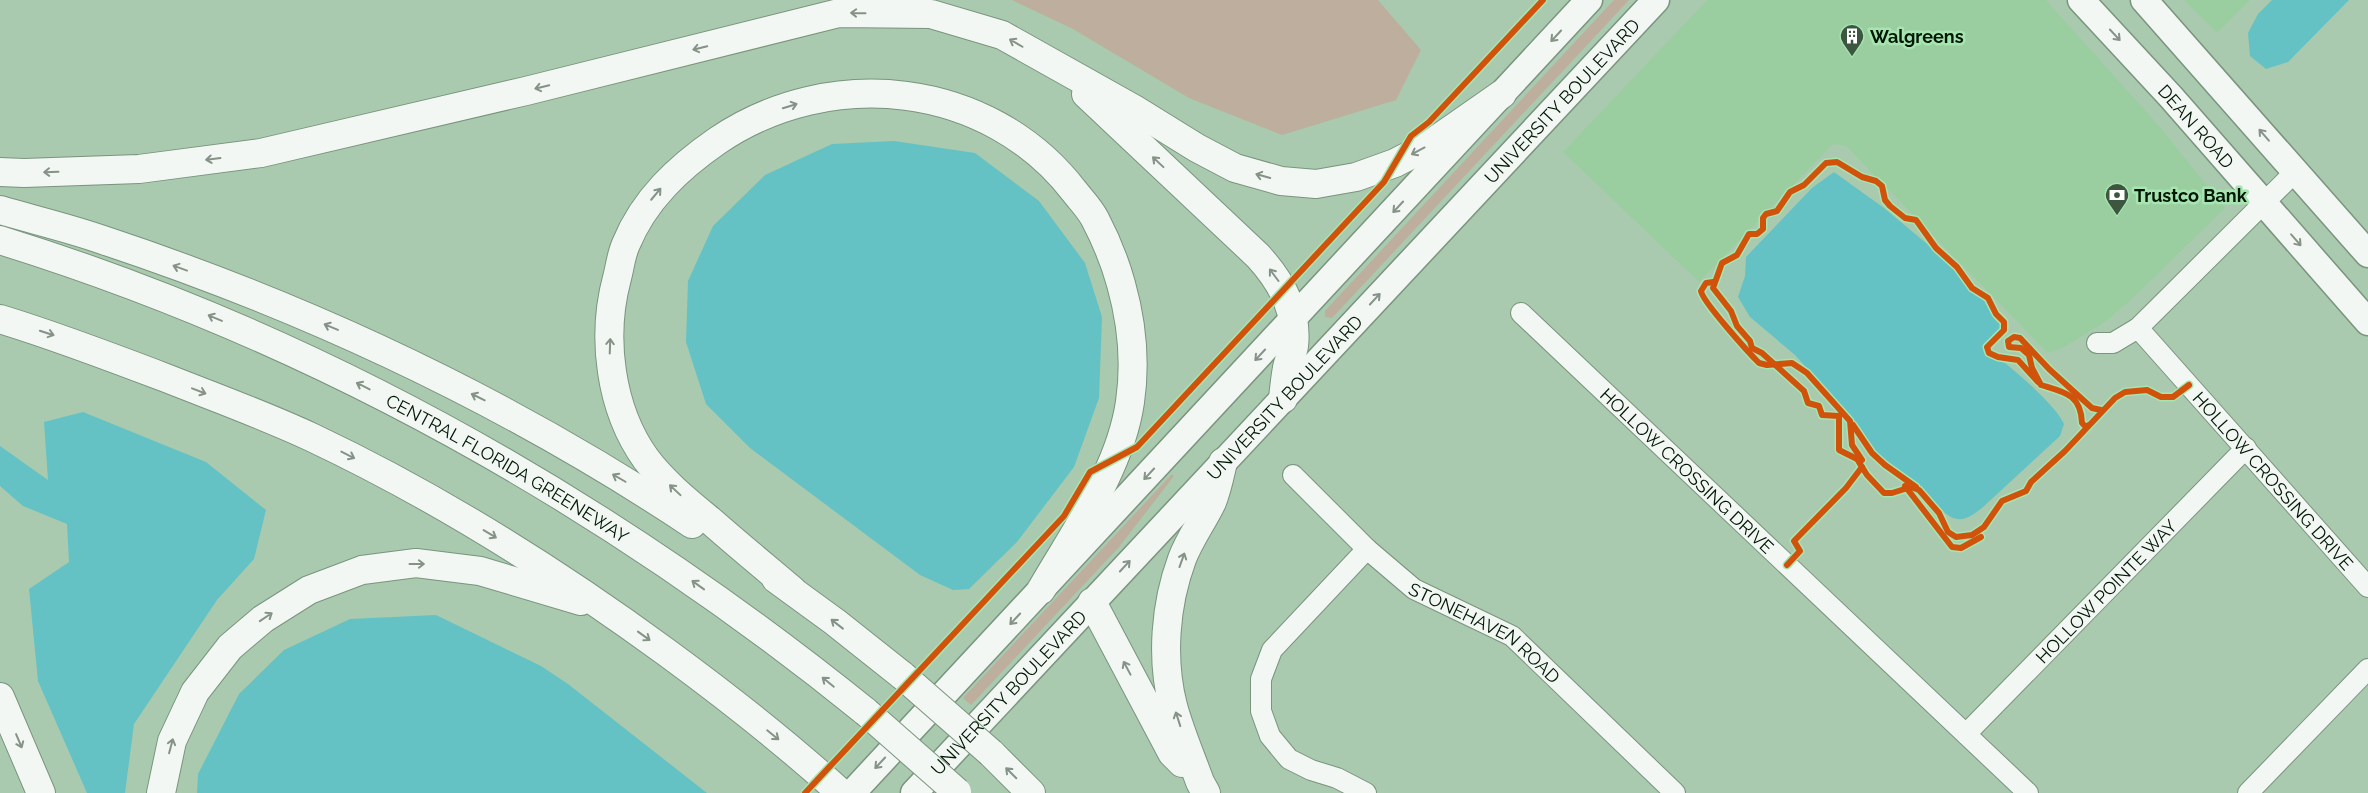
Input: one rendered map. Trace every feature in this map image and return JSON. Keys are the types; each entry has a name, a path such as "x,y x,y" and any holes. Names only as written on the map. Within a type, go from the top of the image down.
{"highway":[{"path":"0,172 24,173 139,168 261,153 526,91 839,13 931,14 1002,35 1235,168 1281,181 1316,184 1356,177 1395,163 1426,147 1502,94"},
{"path":"1058,67 1258,256 1272,272 1284,290 1293,320 1294,346 1287,366 1283,399"},
{"path":"1031,793 991,753 903,676 792,590 668,483 647,460 632,436 621,408 609,354 612,296 626,245 653,196 688,161 742,124 790,105 840,94 888,93 939,102 991,121 1032,147 1059,172 1094,217 1115,264 1130,317 1133,362 1130,404 1114,459 1041,590"},
{"path":"0,210 102,240 260,297 372,344 507,412 654,498 792,590"},
{"name":"CENTRAL FLORIDA GREENEWAY","path":"0,240 148,291 238,328 318,364 466,440 599,519 686,576 787,648 866,712 958,792"},
{"path":"0,319 79,345 310,436 440,504 550,570 605,607 706,681 815,769 841,793"},
{"path":"1203,787 1173,704 1168,671 1167,631 1172,596 1182,560 1194,531 1212,502 1223,462"},
{"path":"161,793 172,741 195,692 230,647 262,619 309,590 362,570 416,563 480,571 605,607"},
{"path":"1092,602 1172,753 1203,787"},
{"path":"0,697 41,793"}],"main road":[{"path":"852,793 1589,0"},
{"name":"UNIVERSITY BOULEVARD","path":"914,793 1656,0"},
{"name":"DEAN ROAD","path":"2081,0 2171,97 2368,322"},
{"path":"2144,0 2368,254"}],"street":[{"path":"2097,343 2113,343 2138,328 2296,171"},
{"name":"HOLLOW CROSSING DRIVE","path":"1521,313 2028,793"},
{"name":"HOLLOW CROSSING DRIVE","path":"2138,328 2368,587"},
{"name":"HOLLOW POINTE WAY","path":"1966,734 2246,448"},
{"name":"STONEHAVEN ROAD","path":"1293,475 1367,549 1414,589 1512,636 1675,793"},
{"path":"1366,793 1337,778 1310,770 1289,759 1270,736 1261,711 1261,679 1272,650 1367,549"},
{"path":"2248,793 2368,669"}],"shaded area":[{"path":"1012,0 1378,0 1421,50 1396,100 1282,135 1189,98 1073,29"},
{"path":"1614,0 1629,0 1332,318 1325,317 1325,311"},
{"path":"1707,0 2046,0 2160,127 2225,208 2130,301 2102,324 2064,347 2048,353 1846,146 1833,144 1699,282 1563,152"},
{"path":"2184,0 2250,0 2217,33"},
{"path":"1172,474 1174,476 1119,547 971,705 963,698"}],"water":[{"path":"2272,0 2349,0 2288,62 2266,69 2250,56 2248,33 2258,14"},
{"path":"894,141 975,153 1039,201 1085,263 1102,317 1099,398 1074,467 1017,542 969,589 953,590 920,575 750,448 706,404 686,342 688,281 713,226 765,175 832,144"},
{"path":"1834,172 1884,208 1945,259 1954,267 1972,291 1989,304 2004,326 1987,344 1986,350 2020,375 2038,392 2054,409 2064,424 2060,436 1982,508 1969,517 1956,519 1946,514 1905,474 1878,456 1867,444 1851,418 1795,355 1750,317 1738,297 1745,276 1746,257 1812,188"},
{"path":"83,412 206,462 266,510 254,559 217,600 134,724 125,793 87,793 38,681 29,589 69,562 67,524 23,506 0,486 0,446 48,480 44,422"},
{"path":"436,615 541,666 568,684 707,793 197,793 198,774 239,694 284,650 350,619"}],"cycle path":[{"path":"805,793 1064,516 1090,472 1137,447 1384,182 1411,136 1429,122 1543,0"},
{"path":"2038,382 2018,360 1998,357 1989,353 1987,347 2004,330 2004,322 1996,314 1988,298 1972,288 1957,267 1936,248 1916,220 1905,218 1890,206 1885,200 1882,186 1876,181 1862,177 1837,162 1826,163 1804,185 1790,192 1777,211 1766,214 1763,218 1763,229 1757,234 1749,234 1737,255 1722,263 1713,288 1731,311 1737,326 1750,341 1752,348 1762,353 1804,391 1808,403 1819,406 1822,415 1839,416 1839,450 1857,459 1867,475 1884,493 1892,493 1911,487 1919,490 1939,513 1948,532 1956,537 1972,535 1984,527 2002,501 2026,491 2031,482 2065,451 2115,398 2125,392 2147,390 2161,397 2173,397 2189,385"},
{"path":"1713,282 1706,283 1701,291 1703,297 1727,327 1759,363 1767,365 1792,363 1807,373 1850,421 1852,445 1862,460"},
{"path":"2089,425 2086,427 2082,423 2081,413 2075,400 2064,392 2041,385 2032,368 2029,355 2021,348 2009,347 2008,341 2014,337 2020,338 2049,369 2092,408 2101,410"},
{"path":"1853,425 1872,453 1885,465 1916,487"},
{"path":"1787,565 1800,551 1794,541 1846,488 1862,467"},
{"path":"1905,486 1952,547 1961,548 1981,537"}],"place":[{"name":"Walgreens","path":"1852,57"},
{"name":"Trustco Bank","path":"2117,216"}]}
